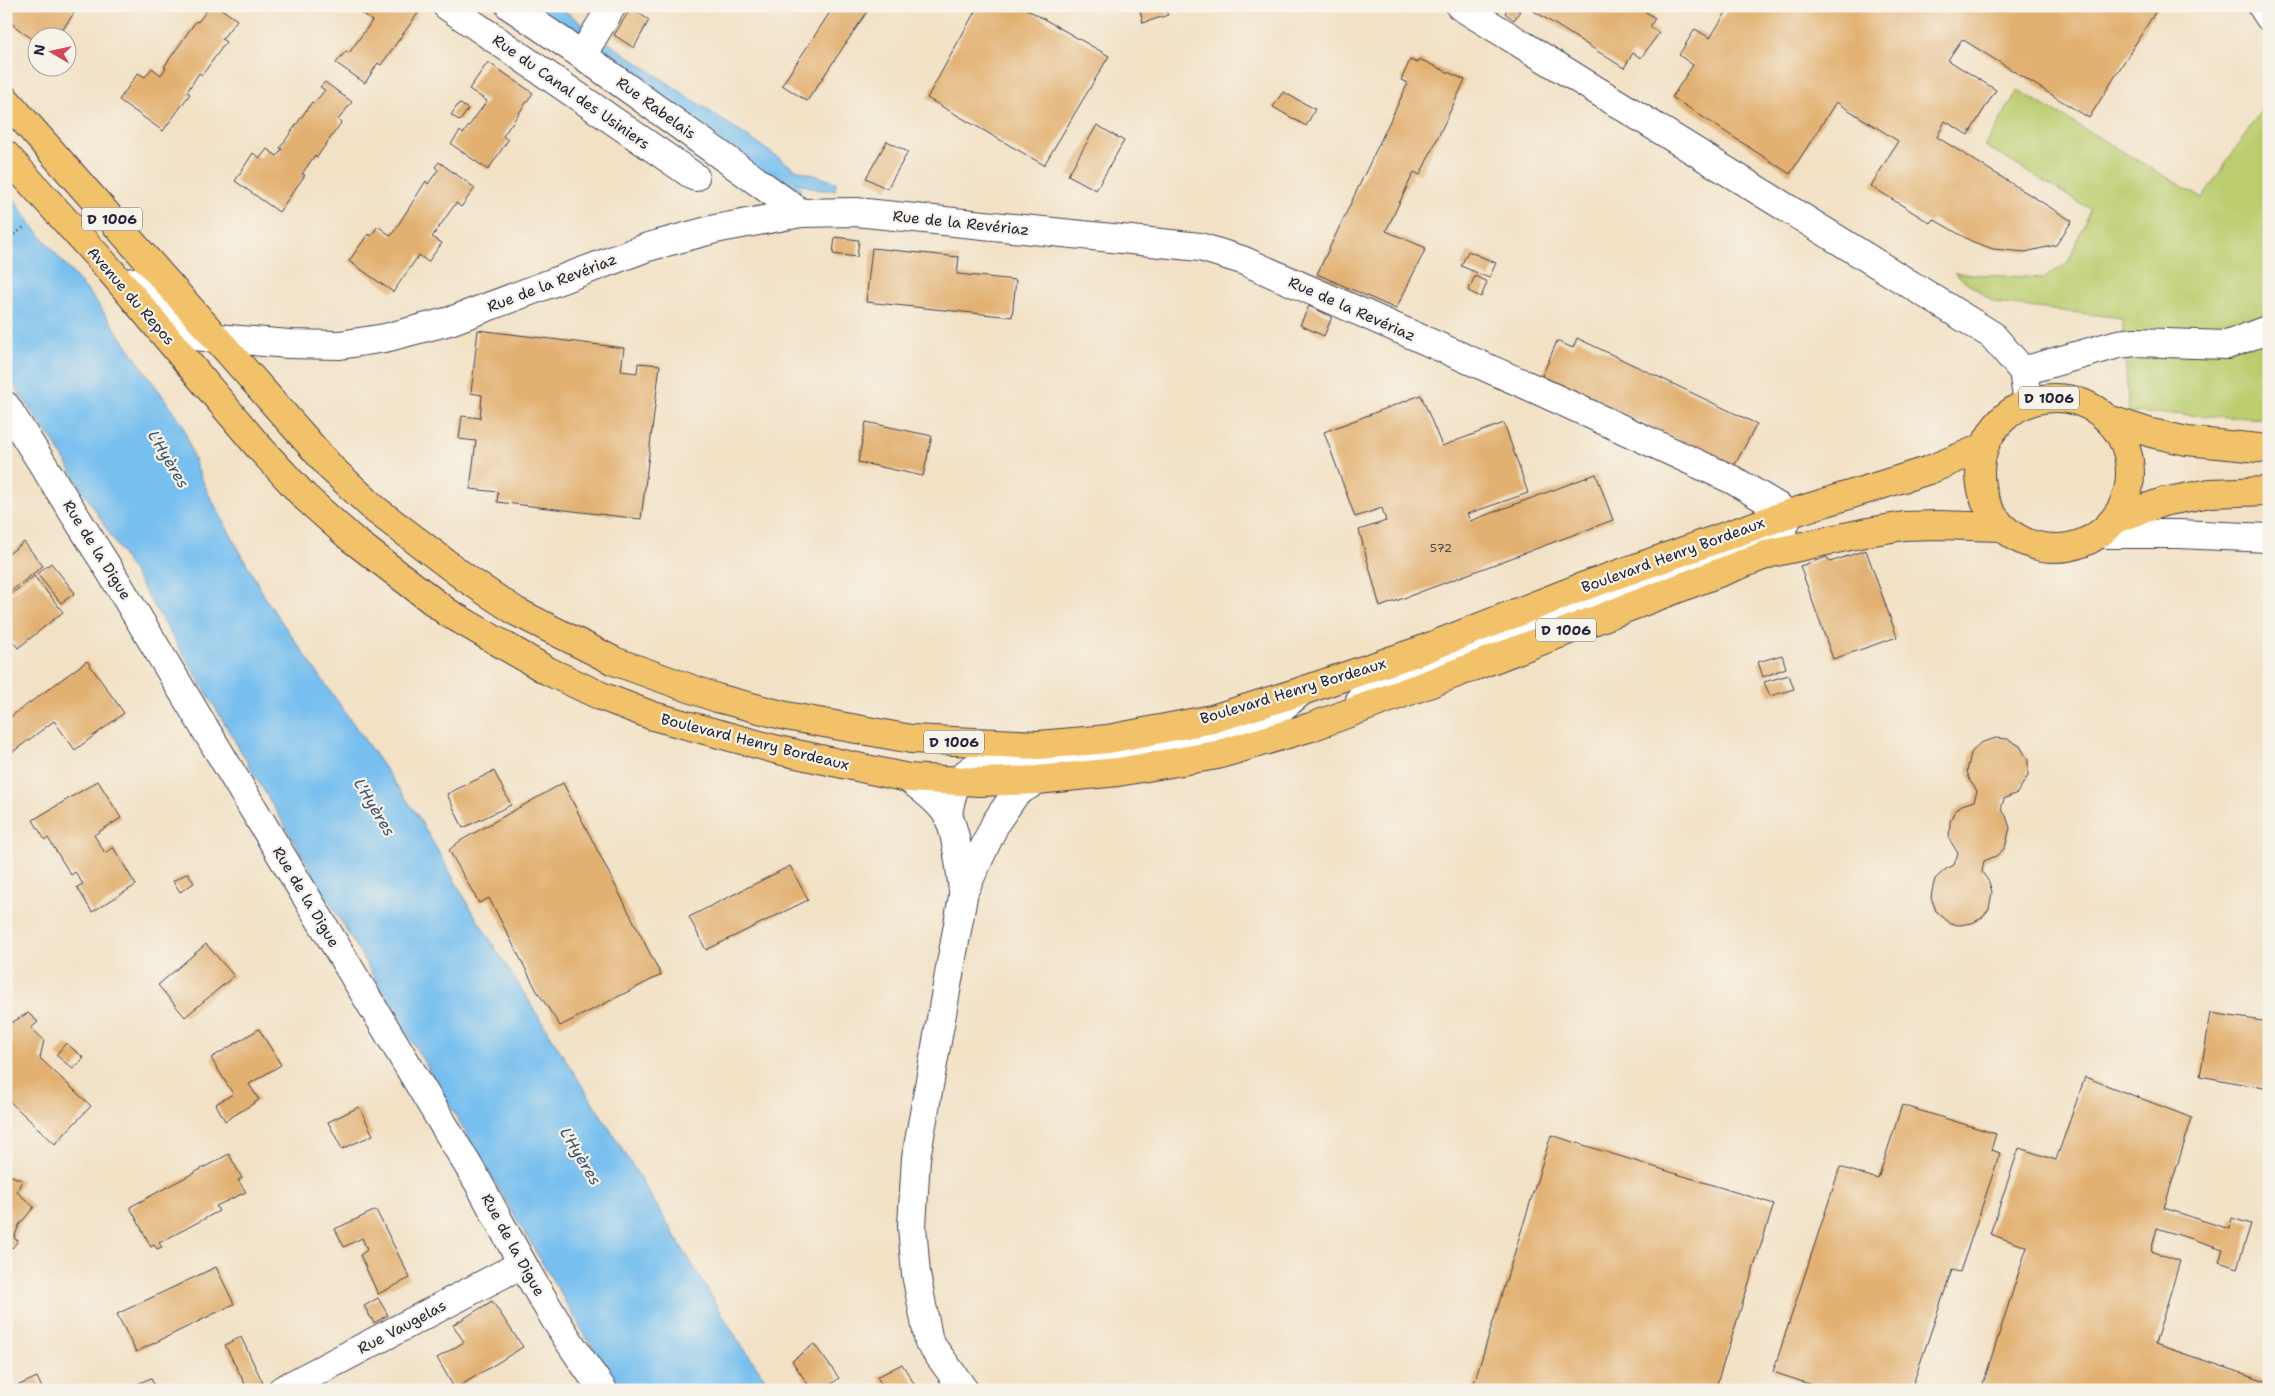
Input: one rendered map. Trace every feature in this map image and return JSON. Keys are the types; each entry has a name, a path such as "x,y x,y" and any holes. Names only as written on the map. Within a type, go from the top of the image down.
{"main road":[{"name":"D 1006","path":"6,100 217,338"},
{"name":"Avenue du Repos","path":"6,154 122,284 195,372"},
{"name":"Boulevard Henry Bordeaux","path":"217,338 331,468 376,510 467,579 517,612 564,638 614,661 717,698 786,716 911,739 1039,745 1108,740 1212,719 1419,651 1582,586 1785,515 1929,470 1984,447"},
{"name":"Boulevard Henry Bordeaux","path":"195,372 257,445 305,497 352,539 447,612 505,647 548,671 601,696 653,716 778,750 908,778 957,781 1037,780 1118,772 1217,755 1311,726 1431,683 1771,553 1904,526 2002,527"},
{"name":"D 1006","path":"2108,526 2125,499 2130,478 2128,457 2121,437 2108,420 2090,406 2070,399 2049,398 2028,402 2009,413 1994,428 1984,447 1979,468 1981,490 1988,510 2002,527 2019,540 2032,545 2060,549 2081,544 2108,526 2163,502 2210,494 2269,491"},
{"name":"D 1006","path":"2108,420 2151,433 2187,441 2269,449"}],"street":[{"name":"Rue du Canal des Usiniers","path":"447,6 695,177"},
{"name":"Rue Rabelais","path":"510,6 582,55 801,213"},
{"path":"1460,6 1992,335 2023,371 2028,402"},
{"path":"2262,6 2269,17"},
{"path":"582,55 605,17"},
{"name":"Rue de la Revériaz","path":"122,284 145,280 193,336 280,343 340,345 385,338 450,321 648,247 715,229 801,213 856,212 1200,247 1242,260 1533,388 1733,480 1775,504 1785,515"},
{"path":"2023,371 2118,344 2135,342 2228,345 2269,328"},
{"name":"Rue de la Digue","path":"6,406 110,571 478,1182 522,1264 580,1359 603,1390"},
{"name":"Boulevard Henry Bordeaux","path":"1311,726 1426,664 1781,532 1786,522 1785,515"},
{"path":"2108,526 2178,534 2269,538"},
{"path":"964,891 958,854 948,816 950,797 957,781 966,771 984,762 1113,755 1259,726 1302,691"},
{"path":"908,778 927,793 948,816"},
{"path":"964,1390 929,1342 916,1274 912,1226 916,1158 964,891 996,822 1016,794 1037,780"},
{"name":"Rue Vaugelas","path":"282,1390 522,1264"}],"path":[{"path":"6,240 30,223"}],"green space":[{"path":"2018,90 2202,198 2269,99 2269,419 2129,412 2122,318 1995,303 1954,273 2044,278 2068,263 2090,209 1985,146"}],"water":[{"path":"533,6 559,6 591,31 581,39"},
{"path":"606,41 795,169 836,182 835,190 819,190 793,181 695,122 605,56 601,49"},
{"name":"L'Hyères","path":"6,187 30,223 95,300 183,425 196,466 208,493 267,601 416,813 475,916 626,1155 736,1337 773,1390 620,1390 608,1374 193,670 53,441 6,375"}],"building":[{"path":"13,6 75,6 71,11 74,13 64,28 28,28 28,36 6,20"},
{"path":"204,6 217,6 237,20 222,39 226,42 202,75 199,73 187,92 190,94 163,131 119,100 138,73 145,77 152,68 161,75 166,68 164,67 196,21 198,22 208,9"},
{"path":"356,6 409,6 418,13 381,65 378,63 365,83 336,63 346,51 349,53 372,21 355,8"},
{"path":"834,6 871,6 807,101 782,85"},
{"path":"978,6 1021,6 1109,56 1044,165 927,98"},
{"path":"1139,6 1179,7 1166,11 1168,15 1143,23"},
{"path":"1509,6 1520,11 1514,20 1505,13"},
{"path":"1526,6 1637,6 1655,18 1650,27 1659,33 1641,58 1633,53 1624,68"},
{"path":"1730,6 2159,6 2089,118 1962,39 1948,60 1996,90 1968,135 1945,121 1937,137 2072,221 2056,245 2025,252 1993,249 1971,241 1933,219 1930,223 1871,186 1898,141 1836,102 1790,174 1672,97 1693,65 1679,55 1695,29 1710,38"},
{"path":"631,8 649,20 634,48 614,35"},
{"path":"1419,59 1465,80 1420,175 1414,172 1386,231 1426,248 1396,309 1317,274 1408,83 1401,80 1410,60 1418,63"},
{"path":"488,62 533,93 503,136 508,140 488,170 451,144 460,131 463,134 487,101 469,89"},
{"path":"325,82 352,102 338,120 341,123 317,157 315,155 302,174 305,175 279,212 235,181 253,153 260,158 267,149 277,156 282,149 280,148 312,102 314,103 325,90 320,87"},
{"path":"1283,92 1315,109 1306,126 1273,107"},
{"path":"459,103 468,109 460,121 451,115"},
{"path":"1097,125 1124,141 1096,190 1068,175"},
{"path":"887,141 908,152 887,189 866,178"},
{"path":"439,162 475,188 461,207 456,203 432,237 442,243 428,262 419,255 393,292 349,261 368,234 371,236 378,226 391,236 426,181 428,184 438,170 435,167"},
{"path":"835,237 859,240 857,257 833,254"},
{"path":"872,248 959,257 957,274 1016,280 1012,317 866,302"},
{"path":"1468,251 1496,263 1489,278 1461,266"},
{"path":"1475,276 1487,282 1481,297 1468,291"},
{"path":"1309,306 1332,317 1324,336 1300,325"},
{"path":"478,330 624,348 621,371 637,373 638,363 660,365 641,519 497,502 498,492 470,489 476,441 459,439 462,416 480,418 482,395 471,393"},
{"path":"1577,338 1757,424 1734,466 1542,376 1557,341 1573,348"},
{"path":"1421,395 1442,446 1504,423 1528,493 1467,514 1470,521 1596,474 1613,520 1380,607 1359,530 1386,521 1382,508 1355,517 1324,432"},
{"path":"866,422 932,436 923,476 858,462"},
{"path":"24,542 43,566 6,595 6,556"},
{"path":"1866,550 1897,637 1833,659 1800,566 1827,557 1830,562"},
{"path":"51,563 75,593 61,603 37,574"},
{"path":"34,576 63,612 18,648 6,633 6,598"},
{"path":"1782,655 1786,668 1763,677 1758,662"},
{"path":"87,661 124,713 75,750 54,721 6,757 6,720"},
{"path":"1789,675 1794,689 1770,696 1764,682"},
{"path":"1996,738 2008,739 2020,746 2028,760 2028,776 2017,793 2004,799 2001,809 2006,816 2010,828 2005,848 1996,856 1984,861 1982,872 1989,882 1992,892 1989,909 1982,918 1972,923 1951,924 1936,911 1931,897 1932,891 1935,879 1946,869 1954,865 1958,853 1949,839 1950,822 1954,812 1962,805 1974,801 1977,791 1970,781 1967,771 1971,753 1980,743"},
{"path":"494,771 511,805 463,828 447,794"},
{"path":"98,781 121,818 94,835 105,853 113,847 136,885 92,912 77,887 83,884 75,872 71,875 48,838 45,840 33,820"},
{"path":"563,783 661,975 560,1026 537,991 489,898 479,903 449,850 460,841"},
{"path":"790,866 808,900 706,950 689,917"},
{"path":"188,873 194,883 180,892 173,881"},
{"path":"206,944 234,976 185,1017 158,985"},
{"path":"28,1013 38,1022 31,1028 44,1040 40,1058 91,1106 55,1144 6,1098 6,1026"},
{"path":"2211,1013 2269,1022 2269,1089 2200,1076"},
{"path":"259,1029 281,1065 249,1084 259,1100 225,1121 216,1104 233,1094 211,1058"},
{"path":"66,1043 84,1058 73,1069 56,1055"},
{"path":"2085,1077 2192,1118 2164,1208 2229,1229 2232,1218 2251,1224 2237,1268 2219,1262 2223,1249 2157,1228 2151,1251 2180,1261 2155,1344 2269,1382 2269,1390 1981,1390 2027,1247 1990,1234 2019,1148 2056,1160"},
{"path":"1902,1105 1996,1134 1991,1150 2000,1153 1960,1272 1952,1270 1911,1390 1827,1390 1773,1372 1840,1167 1878,1179"},
{"path":"359,1107 373,1135 342,1149 328,1122"},
{"path":"1551,1135 1774,1204 1715,1390 1472,1390"},
{"path":"229,1154 242,1178 238,1180 246,1192 216,1206 219,1211 159,1243 162,1247 157,1249 154,1245 151,1247 130,1207"},
{"path":"6,1174 22,1180 17,1192 34,1207 19,1225 14,1238 18,1241 12,1248 9,1245 6,1248"},
{"path":"376,1210 410,1278 378,1294 360,1255 367,1250 362,1238 344,1247 335,1229"},
{"path":"216,1267 234,1304 136,1352 117,1314"},
{"path":"378,1298 388,1315 374,1323 364,1306"},
{"path":"492,1301 523,1347 455,1389 437,1358 464,1342 453,1325"},
{"path":"241,1337 263,1383 248,1390 225,1345"},
{"path":"814,1344 839,1378 824,1390 812,1390 792,1361"},
{"path":"902,1364 918,1390 885,1390 877,1377"},
{"path":"37,1377 43,1390 17,1390 15,1387"},
{"path":"151,1378 156,1390 137,1390 135,1385"}],"waterway":[{"path":"719,135 796,189"}]}
